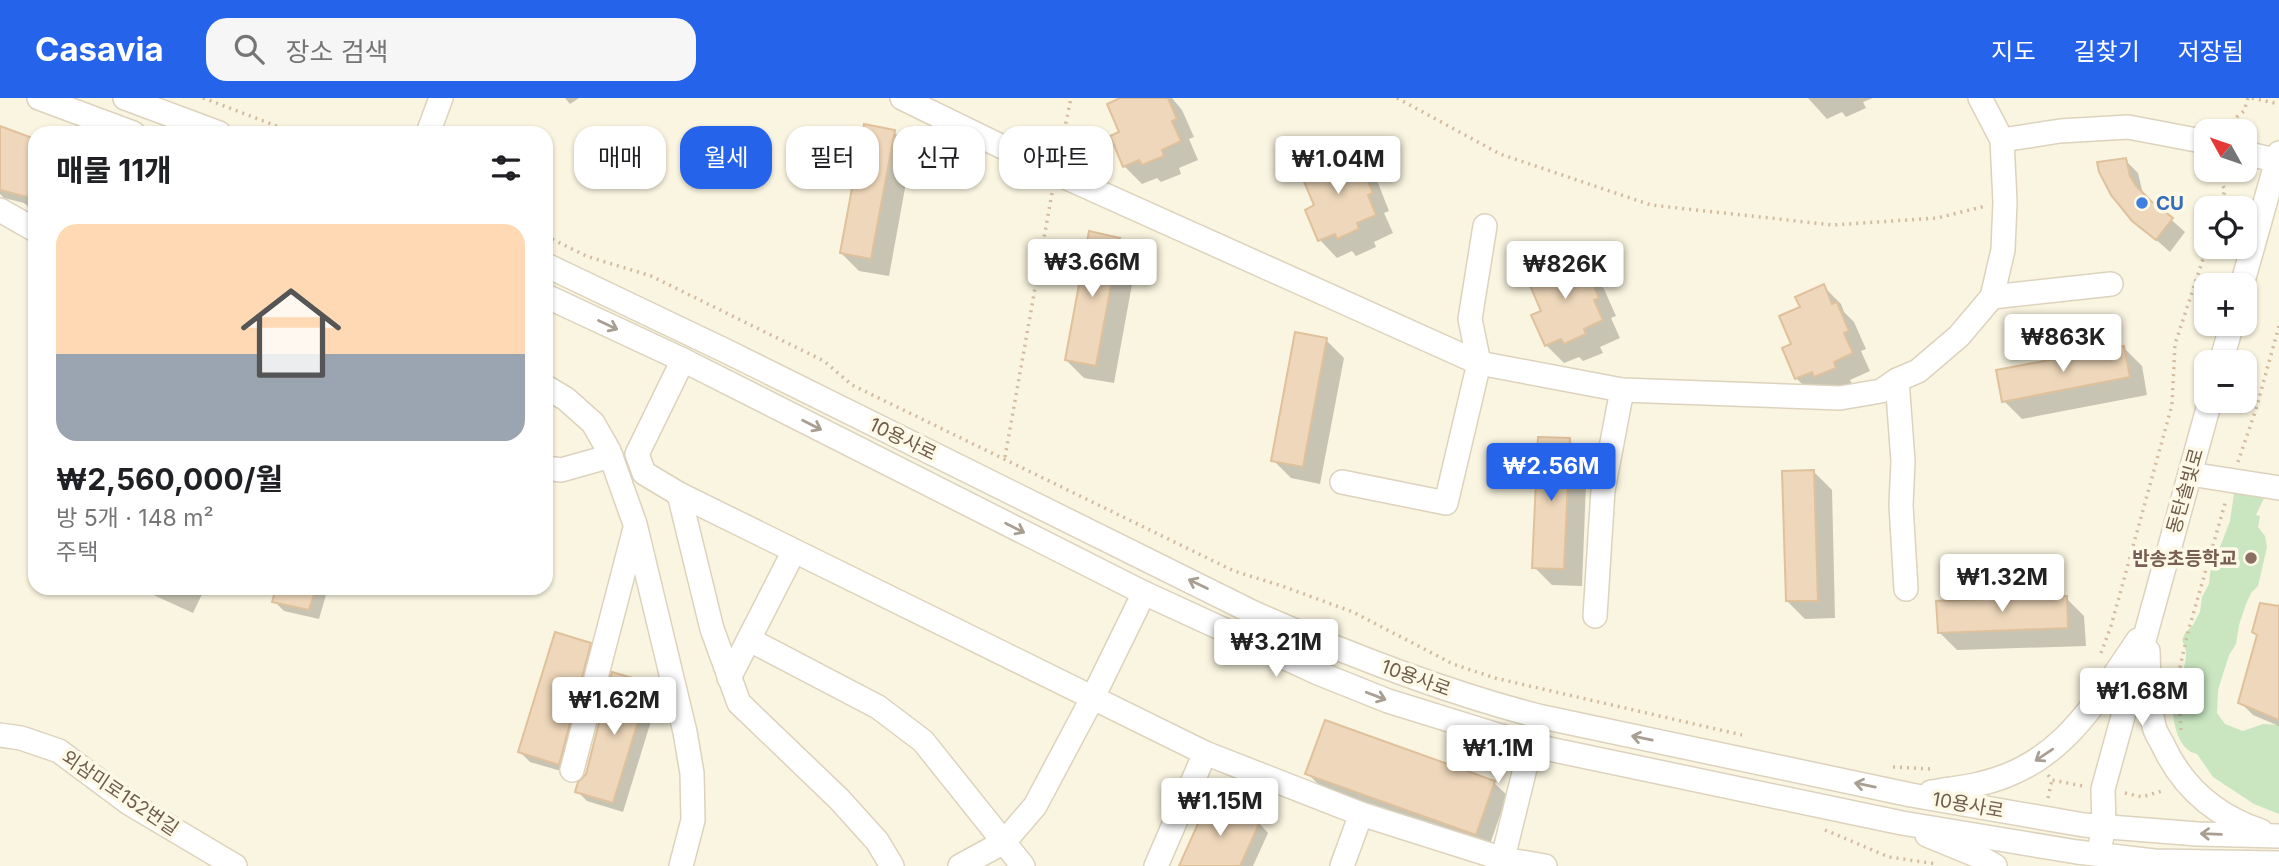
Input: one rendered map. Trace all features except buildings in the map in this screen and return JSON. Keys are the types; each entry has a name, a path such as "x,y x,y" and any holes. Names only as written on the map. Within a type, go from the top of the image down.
{"street":[{"path":"38,98 114,126"},
{"path":"125,98 200,126"},
{"path":"431,126 441,98"},
{"path":"902,98 999,145"},
{"path":"1092,189 1479,363 1622,390 1840,398 1881,391 1917,371 1959,336 1992,297 2003,250 2005,202 2002,139 1980,98"},
{"path":"2002,139 2060,131 2128,127 2194,140"},
{"path":"2245,273 2278,159 2258,155"},
{"path":"0,210 28,226"},
{"path":"1342,482 1446,503 1479,363 1470,319 1485,226"},
{"name":"10용사로","path":"553,268 728,352 1254,613 1437,686 1488,703 1911,795 2094,826 2199,834 2278,836"},
{"path":"1992,297 2111,284"},
{"name":"10용사로","path":"553,299 683,360 1144,593 1318,673 1388,701 1530,745 2086,860 2279,863"},
{"path":"683,360 637,454 644,473 679,494 1205,753 1361,814 1502,862 1545,866"},
{"path":"1897,380 1903,461 1901,505 1906,589"},
{"path":"1595,616 1603,491 1622,390"},
{"path":"553,391 593,423 611,456 635,524 685,732 692,773 693,820 681,866"},
{"name":"동탄솔빛로","path":"2086,860 2147,626 2207,413"},
{"path":"553,469 561,470 611,456"},
{"path":"2190,474 2279,488"},
{"path":"679,494 712,629 739,703 839,799 877,841 892,866"},
{"path":"572,770 629,556 635,524"},
{"path":"730,678 794,551"},
{"path":"960,866 1004,842 1035,806 1144,593"},
{"path":"1911,795 1980,784 2008,775 2058,746 2086,716 2147,626"},
{"path":"2147,626 2154,727 2182,779 2215,809 2241,824 2278,836"},
{"path":"750,640 878,707 923,741 1023,866"},
{"path":"1502,862 1538,716"},
{"name":"외삼미로152번길","path":"0,735 21,738 58,751 129,803 235,866"},
{"path":"1156,866 1205,753"},
{"path":"1342,866 1361,814"},
{"path":"1902,823 1995,866"}],"path":[{"path":"203,98 277,126"},
{"path":"1065,126 1071,98"},
{"path":"1397,98 1500,155 1651,205 1833,225 1937,218 2005,202"},
{"path":"2237,119 2250,98 2279,104"},
{"path":"1005,458 1053,189"},
{"path":"553,240 586,256 651,276 824,361 852,385 1234,571 1353,612 1453,664 1495,678 1749,737"},
{"path":"2100,657 2172,405 2175,344 2203,259"},
{"path":"2184,738 2180,727 2177,680 2188,632 2279,326"},
{"path":"1888,766 1901,769 1942,769"}],"green space":[{"path":"2240,488 2261,494 2264,498 2256,515 2260,516 2258,527 2265,536 2267,547 2258,586 2246,604 2236,644 2229,655 2218,690 2217,713 2225,724 2243,731 2263,724 2279,725 2279,814 2254,804 2213,777 2197,754 2188,750 2181,742 2172,707 2176,673 2184,668 2186,657 2182,640 2200,612 2202,597 2230,521 2234,493"}],"place":[{"name":"CU","path":"2142,203"},
{"name":"반송초등학교","path":"2251,558"}]}
